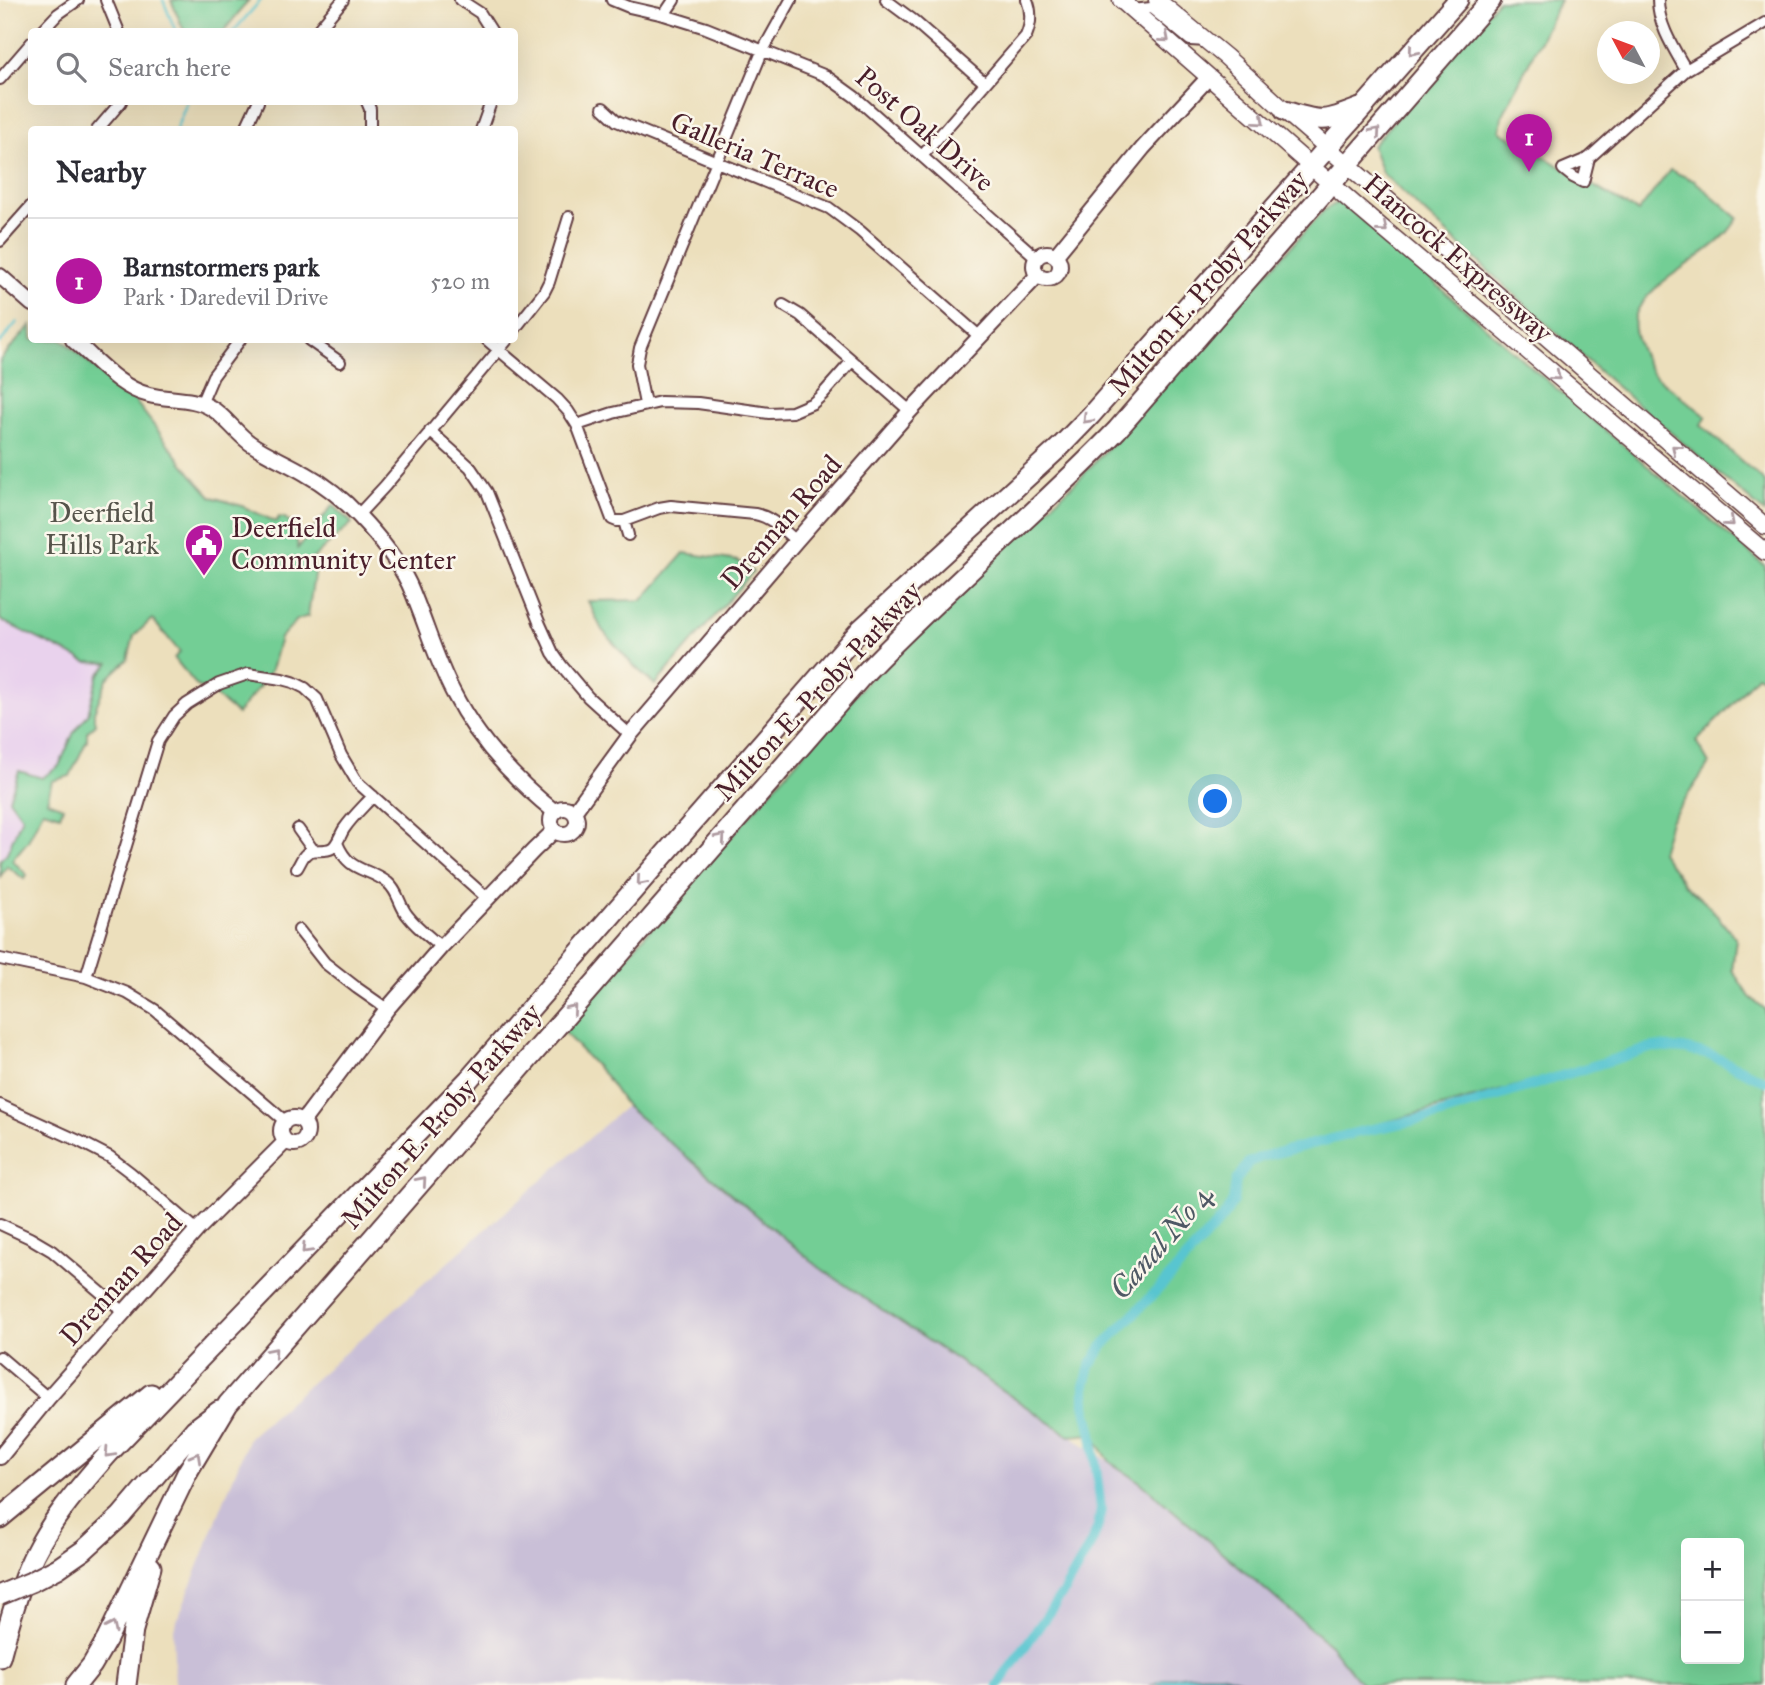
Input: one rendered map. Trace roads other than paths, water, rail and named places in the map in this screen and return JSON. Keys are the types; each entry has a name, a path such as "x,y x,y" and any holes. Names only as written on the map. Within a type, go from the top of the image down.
{"highway":[{"name":"Milton E. Proby Parkway","path":"225,1334 469,1079 838,653 888,602 1061,446 1091,415 1458,0"},
{"name":"Milton E. Proby Parkway","path":"228,1404 863,675 1117,430 1491,0"},
{"path":"1285,111 1322,121 1364,106"},
{"path":"0,1518 225,1334"},
{"path":"0,1657 29,1566 79,1487 109,1452 225,1334"},
{"path":"76,1685 107,1639 167,1513 206,1438 228,1404"},
{"path":"0,1595 32,1582 84,1550 121,1516 195,1429 228,1404"},
{"path":"126,1685 133,1630 167,1513"}],"main road":[{"name":"Hancock Expressway","path":"1157,0 1765,526"},
{"name":"Hancock Expressway","path":"1127,5 1331,184 1765,552"}],"street":[{"path":"45,28 58,13 78,0"},
{"path":"106,0 117,28"},
{"path":"319,28 343,0"},
{"path":"460,0 480,13 489,28"},
{"name":"Post Oak Drive","path":"612,0 706,28 826,76 923,155 1037,258"},
{"path":"664,15 674,0"},
{"path":"645,404 638,363 640,348 762,52 791,0"},
{"path":"887,0 985,83"},
{"path":"1658,0 1668,37 1686,70"},
{"path":"1127,5 1151,8 1190,40 1207,41"},
{"path":"923,155 1026,36 1033,8"},
{"path":"1589,158 1686,70 1765,23"},
{"path":"0,79 28,47"},
{"path":"1056,256 1143,148 1209,77"},
{"path":"100,126 118,105"},
{"path":"247,126 257,105"},
{"path":"368,105 370,126"},
{"path":"482,126 490,105"},
{"name":"Galleria Terrace","path":"603,108 618,121 829,208 842,216 979,336"},
{"path":"0,241 28,210"},
{"path":"518,325 549,282 569,217"},
{"path":"1044,253 1056,256 1060,262 1057,274 1050,279 1038,275 1034,265 1037,258 1044,253"},
{"name":"Drennan Road","path":"573,812 630,735 796,541 909,411 1038,275"},
{"path":"0,276 28,300"},
{"path":"783,305 800,315 909,411"},
{"path":"84,343 126,386 149,395 211,408 251,444 326,486 358,515 401,569 445,677 468,718 506,767 555,812"},
{"path":"201,404 213,376 238,343"},
{"path":"313,343 340,362"},
{"path":"491,343 557,399 577,425 612,519 617,522 624,521 671,506 755,514 771,519 796,541"},
{"path":"358,515 504,343"},
{"path":"577,425 645,404 674,401 769,413 792,412 813,403 852,361"},
{"path":"430,431 461,458 487,492 553,653 587,697 630,735"},
{"path":"624,521 628,535"},
{"path":"86,977 158,741 174,716 187,704 219,684 247,674 293,682 317,699 341,755 358,782 488,899"},
{"path":"297,868 306,853 332,848 355,814 373,796"},
{"path":"566,808 573,812 577,824 572,832 563,834 555,830 552,823 555,812 566,808"},
{"path":"298,829 313,850"},
{"path":"303,1121 387,1009 441,947 555,830"},
{"path":"337,843 342,855 356,868 384,881 395,890 406,915 441,947"},
{"path":"299,930 325,963 387,1009"},
{"path":"0,959 86,977 127,993 155,1010 286,1122"},
{"path":"0,1105 110,1157 197,1230"},
{"path":"296,1118 303,1121 307,1129 306,1137 299,1143 286,1141 282,1129 286,1122 296,1118"},
{"name":"Drennan Road","path":"0,1457 48,1398 197,1230 286,1141"},
{"path":"0,1224 52,1251 124,1312"},
{"path":"0,1357 48,1398"}],"water":[{"path":"1221,1674 1253,1685 1151,1685 1176,1677"}],"waterway":[{"path":"163,0 174,28"},
{"path":"236,28 261,0"},
{"path":"178,126 186,105"},
{"path":"0,343 17,322"},
{"name":"Canal No 4","path":"998,1685 1064,1591 1098,1526 1101,1509 1092,1434 1085,1404 1085,1385 1090,1366 1102,1347 1225,1215 1233,1201 1236,1181 1248,1163 1261,1157 1359,1132 1435,1116 1653,1047 1684,1049 1713,1056 1765,1081"}],"place":[{"name":"Barnstormers park","path":"1529,172"},
{"name":"Deerfield Community Center","path":"204,577"}],"park label":[{"name":"Deerfield Hills Park","path":"102,528"}]}
